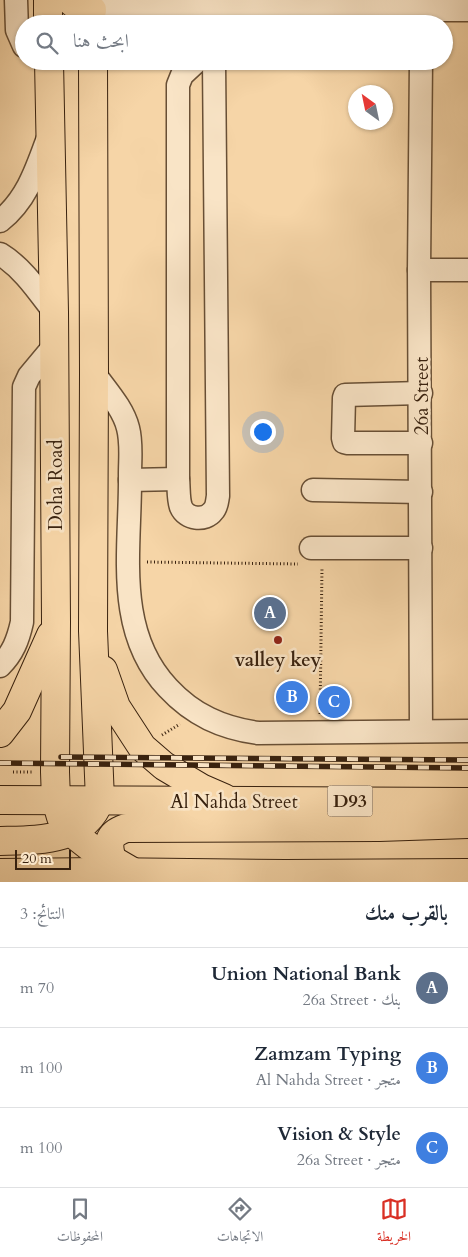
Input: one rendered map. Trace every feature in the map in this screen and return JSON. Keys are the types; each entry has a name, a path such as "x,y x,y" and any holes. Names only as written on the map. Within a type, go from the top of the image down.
{"main road":[{"path":"48,0 48,15"},
{"name":"Doha Road","path":"45,70 50,134 54,312 56,800 61,817 71,832 90,847 122,866"},
{"name":"Doha Road","path":"93,70 93,631 100,800"},
{"path":"0,733 17,710 56,622"},
{"path":"93,631 116,707 142,747 172,771 201,788 233,801"},
{"name":"Al Nahda Street","path":"0,800 468,802"},
{"path":"0,841 61,836 71,832 89,819 96,810 100,800"},
{"path":"122,866 109,845 111,837 118,831 126,828 379,827 468,824"},
{"path":"0,873 122,866 289,878 468,873"}],"street":[{"path":"16,0 16,15"},
{"path":"223,15 290,5 399,15"},
{"path":"87,9 179,15"},
{"path":"434,15 468,10"},
{"path":"187,70 182,75 178,85 178,479 181,506 185,513 192,517 200,518 208,516 214,511 218,496 214,70"},
{"name":"26a Street","path":"421,70 421,731"},
{"path":"0,221 24,195 33,178 50,134"},
{"path":"0,254 22,270 54,312"},
{"path":"420,270 468,270"},
{"path":"0,666 15,647 22,622 24,387 29,376 54,346"},
{"path":"94,373 126,420 130,439 128,594 135,632 151,666 162,682 182,702 210,720 242,731 468,732"},
{"path":"421,393 345,395 343,438 344,442 348,443 421,443"},
{"path":"130,480 178,479"},
{"path":"313,485 421,486"},
{"path":"312,557 421,551"}],"path":[{"path":"129,561 312,557 320,732"}],"railway":[{"path":"61,757 468,760"},
{"path":"0,763 468,768"}],"place":[{"name":"Union National Bank","path":"270,613"},
{"name":"valley key","path":"278,640"},
{"name":"Zamzam Typing","path":"292,697"},
{"name":"Vision & Style","path":"334,702"}]}
